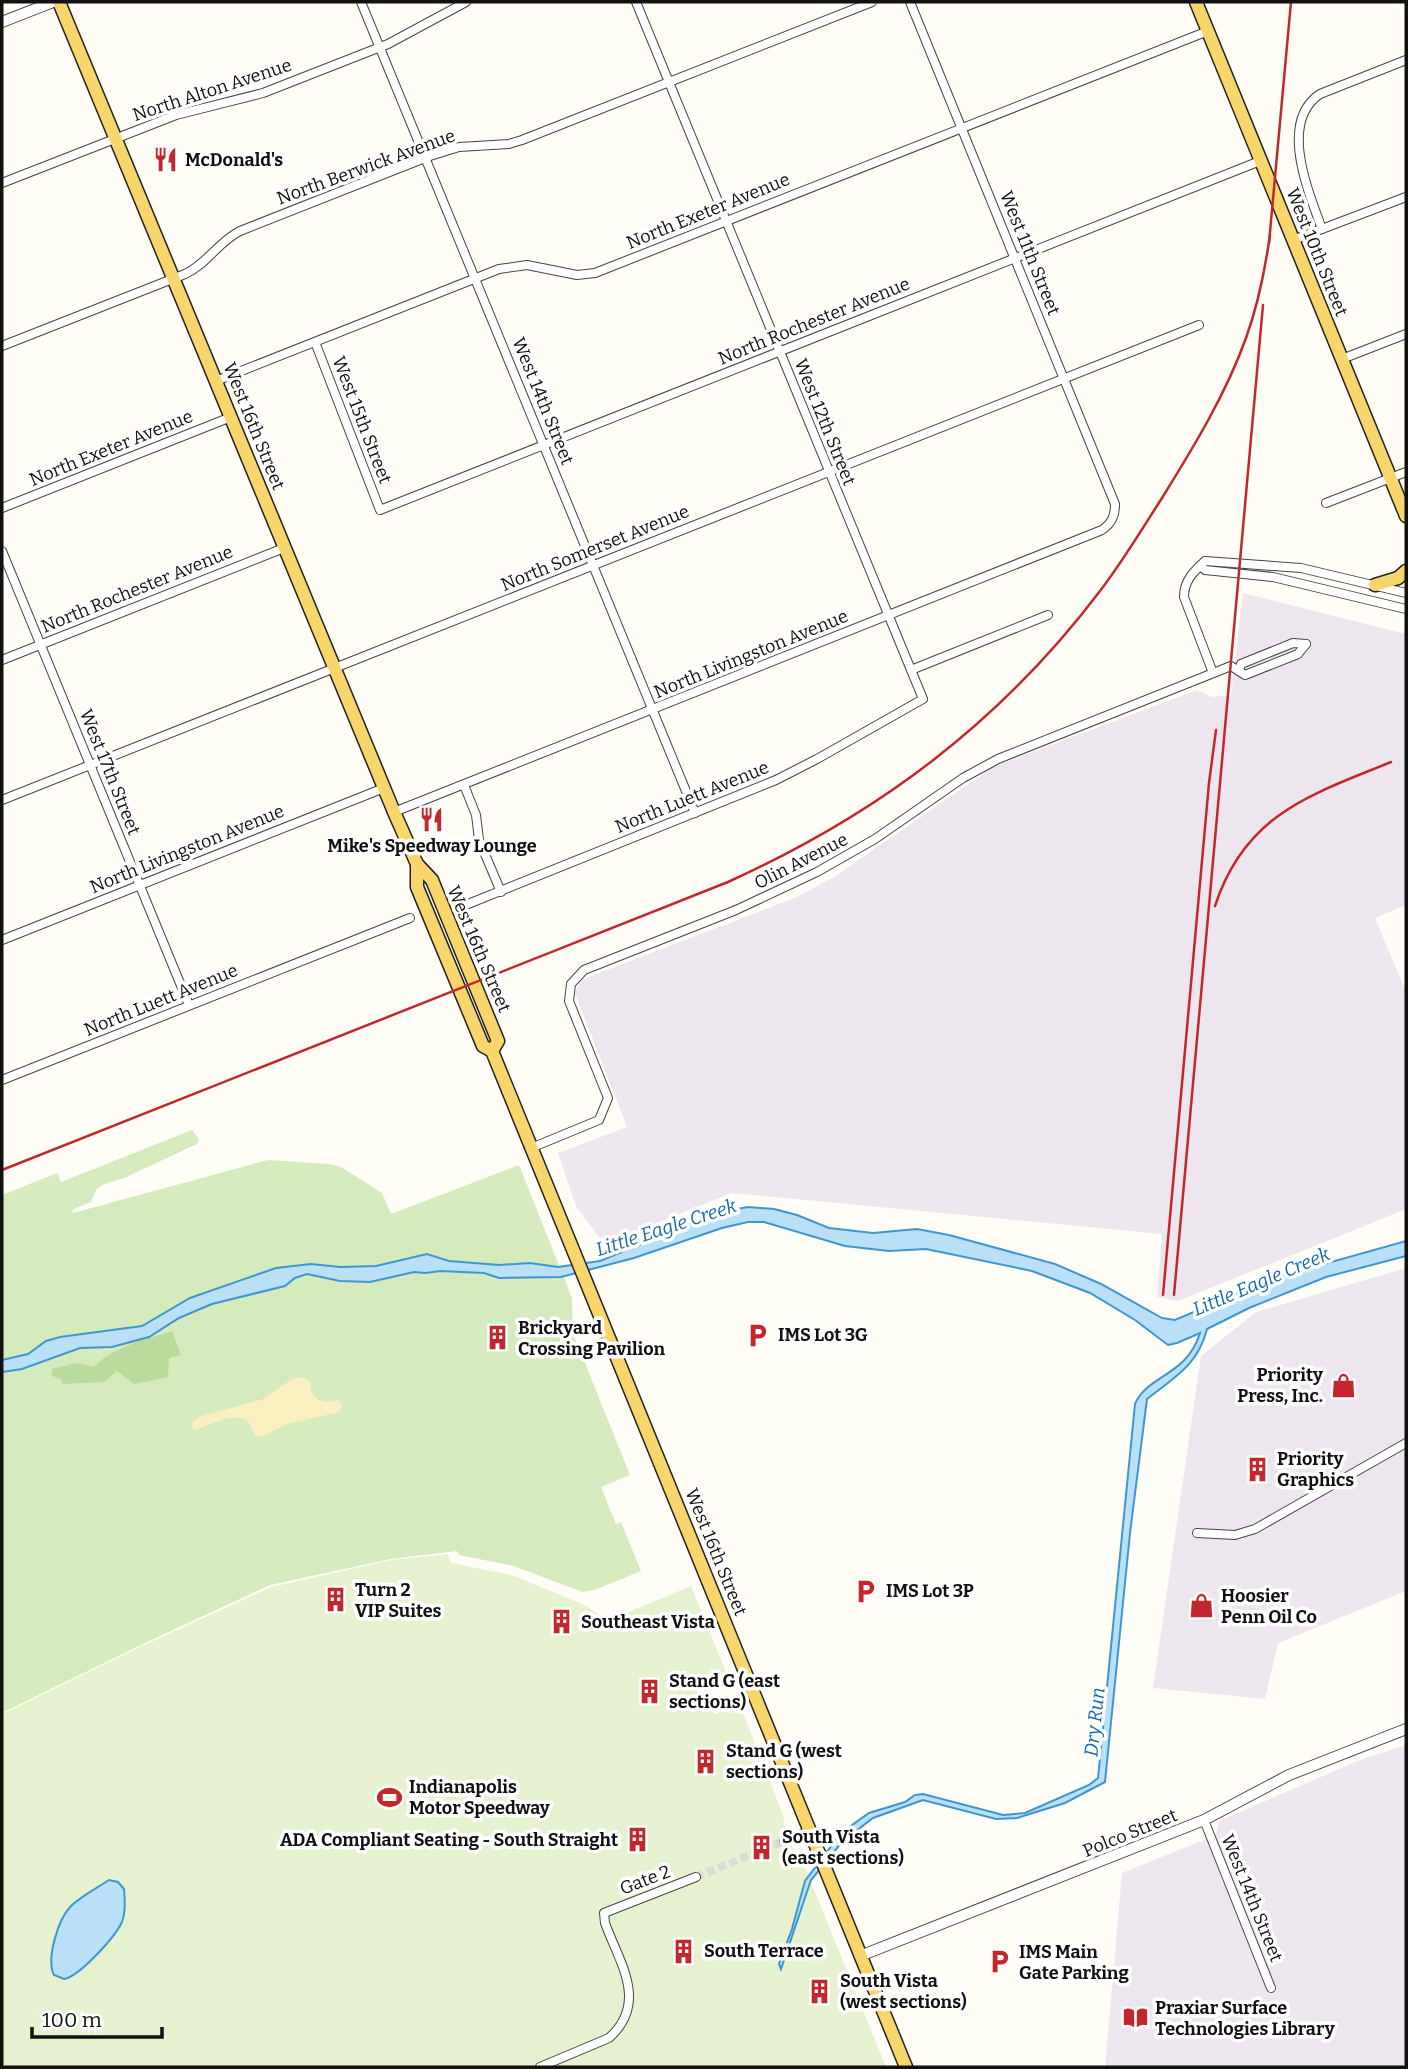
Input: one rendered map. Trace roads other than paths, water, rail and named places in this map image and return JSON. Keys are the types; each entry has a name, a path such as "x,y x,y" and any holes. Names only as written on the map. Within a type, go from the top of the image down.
{"main road":[{"name":"West 16th Street","path":"59,2 417,864 417,887 427,912 483,1046 492,1051 906,2067"},
{"name":"West 10th Street","path":"1196,2 1406,516"},
{"path":"1375,585 1398,578 1406,570"}],"street":[{"path":"2,22 53,2"},
{"name":"West 14th Street","path":"361,2 695,813"},
{"name":"North Alton Avenue","path":"2,183 176,115 263,93 379,47 466,2"},
{"name":"West 12th Street","path":"636,2 923,699"},
{"name":"North Berwick Avenue","path":"2,346 199,266 222,242 236,233 425,158 467,146 517,142 872,2"},
{"name":"West 11th Street","path":"910,2 1115,504 1114,516"},
{"name":"North Exeter Avenue","path":"216,381 503,268 523,265 588,275 1208,31"},
{"path":"1322,229 1301,168 1299,141 1304,110 1320,94 1406,60"},
{"name":"North Rochester Avenue","path":"380,510 1260,161"},
{"path":"1293,240 1406,197"},
{"name":"North Somerset Avenue","path":"2,800 1199,325"},
{"path":"1342,359 1406,334"},
{"name":"West 15th Street","path":"315,342 380,510"},
{"name":"North Exeter Avenue","path":"2,508 231,417"},
{"path":"1326,503 1406,472"},
{"name":"North Livingston Avenue","path":"394,812 1102,530 1114,516"},
{"name":"North Rochester Avenue","path":"2,660 285,548"},
{"name":"West 17th Street","path":"2,551 189,1005"},
{"path":"1213,673 1184,597 1186,582 1205,561 1301,568 1406,593"},
{"path":"1200,566 1205,570 1273,577 1406,609"},
{"path":"911,670 1048,615"},
{"name":"Olin Avenue","path":"531,1148 599,1120 608,1098 569,1001 571,984 579,973 736,910 817,873 875,839 987,764 1231,666 1245,675 1257,671 1298,654 1306,644 1293,643 1241,664 1239,671"},
{"name":"North Luett Avenue","path":"463,905 802,768 923,699"},
{"path":"464,785 476,816 479,840 500,892"},
{"name":"North Livingston Avenue","path":"2,940 384,788"},
{"name":"North Luett Avenue","path":"2,1080 410,918"},
{"path":"1197,1533 1235,1535 1255,1528 1406,1443"},
{"name":"Polco Street","path":"860,1956 1203,1820 1289,1775 1406,1729"},
{"name":"West 14th Street","path":"1203,1820 1272,1988"},
{"path":"784,1841 810,1831"},
{"name":"Gate 2","path":"540,2067 609,2038 617,2031 625,2017 630,1992 605,1923 604,1913 696,1877"}],"water":[{"path":"748,1207 774,1209 829,1228 873,1233 917,1229 949,1235 1055,1264 1101,1284 1162,1318 1175,1320 1274,1278 1406,1241 1406,1256 1326,1277 1249,1308 1207,1329 1198,1352 1191,1361 1176,1377 1147,1399 1130,1533 1105,1782 1065,1803 1017,1818 996,1819 923,1800 873,1818 842,1842 811,1880 781,1969 779,1964 805,1881 841,1833 869,1813 923,1794 1003,1815 1025,1813 1089,1785 1098,1778 1135,1404 1148,1387 1186,1358 1200,1333 1168,1345 1135,1320 1090,1293 1032,1271 926,1249 889,1251 845,1246 764,1222 748,1222 722,1228 634,1258 561,1277 499,1278 484,1273 440,1271 414,1272 370,1282 340,1281 307,1274 295,1278 285,1286 212,1304 179,1318 149,1337 112,1347 80,1348 22,1369 2,1372 2,1360 28,1354 46,1341 142,1326 190,1298 276,1268 311,1264 340,1267 376,1266 427,1254 449,1261 499,1265 530,1263 558,1267 600,1261 715,1213"},
{"path":"109,1880 118,1882 124,1889 125,1910 118,1929 79,1971 64,1979 54,1975 52,1950 66,1912 79,1899"}],"tunnel":[{"path":"696,1877 784,1841"}],"railway":[{"path":"1269,243 1291,2"},
{"path":"2,1170 728,882 835,826 933,761 1021,683 1061,639 1108,580 1140,533 1197,440 1238,359 1258,300 1270,235"},
{"path":"1174,1295 1263,305"},
{"path":"1163,1295 1216,730"},
{"path":"1215,906 1228,875 1244,849 1263,829 1308,798 1391,762"}],"place":[{"name":"McDonald's","path":"165,160"},
{"name":"Mike's Speedway Lounge","path":"432,819"},
{"name":"IMS Lot 3G","path":"758,1335"},
{"name":"Brickyard Crossing Pavilion","path":"498,1338"},
{"name":"Priority Press, Inc.","path":"1343,1385"},
{"name":"Priority Graphics","path":"1257,1469"},
{"name":"IMS Lot 3P","path":"866,1591"},
{"name":"Turn 2 VIP Suites","path":"335,1600"},
{"name":"Hoosier Penn Oil Co","path":"1201,1606"},
{"name":"Southeast Vista","path":"561,1622"},
{"name":"Stand G (east sections)","path":"649,1691"},
{"name":"Stand G (west sections)","path":"706,1761"},
{"name":"Indianapolis Motor Speedway","path":"389,1797"},
{"name":"ADA Compliant Seating - South Straight","path":"638,1840"},
{"name":"South Vista (east sections)","path":"762,1847"},
{"name":"South Terrace","path":"684,1951"},
{"name":"IMS Main Gate Parking","path":"999,1962"},
{"name":"South Vista (west sections)","path":"820,1991"},
{"name":"Praxiar Surface Technologies Library","path":"1135,2018"}],"water label":[{"name":"Little Eagle Creek","path":"666,1227"},
{"name":"Little Eagle Creek","path":"1261,1281"},
{"name":"Dry Run","path":"1094,1722"}]}
